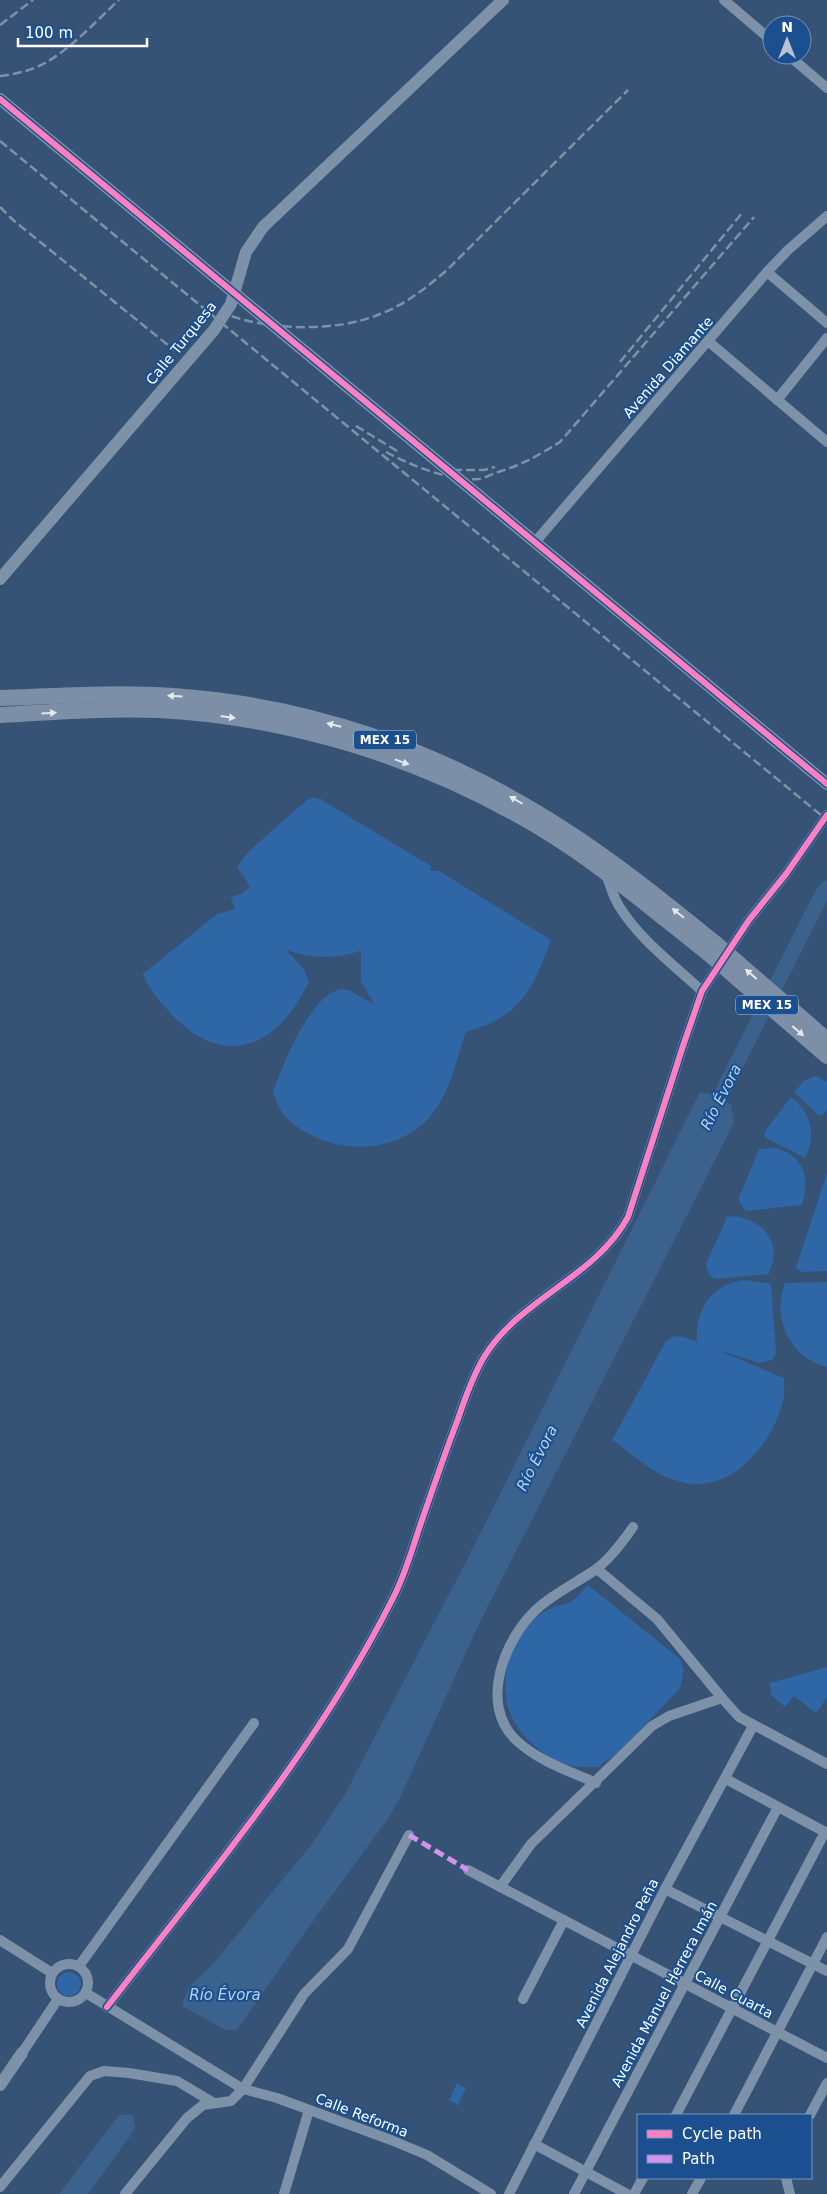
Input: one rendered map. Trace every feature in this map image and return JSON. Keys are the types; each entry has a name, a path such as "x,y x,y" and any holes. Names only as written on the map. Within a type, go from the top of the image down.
{"main road":[{"name":"MEX 15","path":"0,698 118,694 204,698 295,715 389,741 431,757 479,780 553,822 615,864 712,948 827,1040"},
{"name":"MEX 15","path":"0,715 105,710 157,710 229,717 296,730 374,752 445,779 537,826 605,871 712,948 827,1056"}],"street":[{"name":"Calle Turquesa","path":"0,579 214,330 225,314 235,293 246,252 263,226 503,0"},
{"path":"724,0 762,32"},
{"path":"800,65 827,88"},
{"path":"0,99 443,468 536,541 827,784"},
{"name":"Avenida Diamante","path":"536,541 767,272 788,250 827,216"},
{"path":"767,272 827,323"},
{"path":"777,400 827,338"},
{"path":"708,341 827,442"},
{"path":"108,2007 294,1765 359,1661 393,1599 405,1570 461,1408 482,1360 492,1343 523,1314 599,1256 621,1230 628,1217 702,991 749,920 786,874 827,815"},
{"path":"605,871 618,904 626,917 702,991"},
{"path":"596,1783 551,1763 529,1751 516,1741 508,1733 504,1723 498,1689 504,1660 519,1628 540,1606 597,1569 615,1552 633,1527"},
{"path":"597,1569 657,1619 739,1717 827,1764"},
{"path":"500,1887 531,1844 659,1720 722,1698"},
{"path":"79,1966 254,1723"},
{"name":"Avenida Alejandro Peña","path":"508,2194 665,1889 753,1726"},
{"path":"677,2114 826,1832 726,1779"},
{"name":"Avenida Manuel Herrera Imán","path":"574,2194 778,1807"},
{"path":"125,2194 187,2118 203,2104 231,2101 243,2089 304,1994 348,1949 409,1836"},
{"name":"Calle Cuarta","path":"468,1870 827,2058"},
{"path":"665,1889 827,1971"},
{"path":"523,1998 564,1920"},
{"path":"735,2114 827,1937"},
{"path":"0,1940 52,1973"},
{"path":"66,1964 79,1966 87,1977 86,1993 78,2000 72,2002 58,1999 51,1992 49,1986 52,1973 60,1966 66,1964"},
{"name":"Calle Reforma","path":"86,1993 217,2075 243,2089 309,2110 427,2156 491,2194"},
{"path":"0,2085 58,1999"},
{"path":"0,2187 90,2076 104,2071 177,2081 214,2103"},
{"path":"811,2114 827,2083"},
{"path":"284,2194 309,2110"},
{"path":"534,2144 627,2194"},
{"path":"634,2194 642,2179"},
{"path":"692,2194 700,2179"},
{"path":"786,2179 790,2194"}],"shaded area":[{"path":"313,797 320,799 431,866 430,871 439,871 551,940 537,974 522,999 500,1018 485,1026 466,1032 449,1084 433,1113 420,1126 405,1136 388,1143 353,1147 335,1144 318,1138 290,1121 282,1112 273,1092 300,1031 321,1001 332,992 344,989 375,1005 361,982 361,951 323,957 286,950 304,969 309,982 297,1003 283,1021 268,1034 251,1043 233,1046 214,1043 195,1034 165,1007 152,991 143,974 217,914 235,909 231,897 243,893 250,886 237,867 249,851 307,800"},
{"path":"816,1076 827,1082 827,1109 823,1115 818,1115 794,1092 804,1081"},
{"path":"791,1097 803,1110 810,1124 811,1141 805,1158 764,1136 765,1131"},
{"path":"777,1148 794,1157 803,1170 805,1186 802,1205 746,1211 740,1204 739,1197 759,1149"},
{"path":"827,1173 827,1271 801,1272 796,1267"},
{"path":"727,1217 745,1218 754,1223 768,1235 774,1253 768,1274 716,1279 709,1273 706,1264"},
{"path":"745,1280 771,1284 776,1353 772,1360 760,1363 715,1349 784,1378 784,1398 778,1416 762,1446 738,1470 723,1478 708,1483 691,1484 663,1476 612,1440 666,1341 678,1336 697,1342 699,1319 702,1309 708,1300 723,1287 733,1282"},
{"path":"827,1282 827,1367 803,1355 794,1346 782,1322 780,1309 785,1283"},
{"path":"588,1585 680,1659 684,1670 680,1688 624,1748 598,1767 579,1767 559,1762 533,1745 514,1722 507,1704 505,1684 510,1653 519,1636 539,1615 549,1609 570,1602"},
{"path":"827,1667 827,1697 816,1713 794,1696 785,1707 771,1695 770,1683"},
{"path":"69,1972 78,1975 81,1984 78,1993 69,1996 60,1993 57,1984 60,1975"},
{"path":"457,2083 466,2088 458,2105 449,2100"}],"water":[{"name":"Río Évora","path":"700,1092 720,1096 731,1105 734,1123 478,1626 399,1800 387,1820 308,1928 237,2030 225,2030 184,2007 182,2003 190,1986 211,1966 312,1844 345,1794 470,1554"},
{"path":"119,2115 133,2115 135,2129 88,2194 59,2194"}],"waterway":[{"name":"Río Évora","path":"711,1114 821,896 827,888"}],"railway":[{"path":"0,25 33,0"},
{"path":"0,76 29,70 55,57 119,0"},
{"path":"208,306 247,321 293,327 317,327 340,325 361,320 380,314 398,305 423,289 447,270 628,90"},
{"path":"0,141 827,820"},
{"path":"0,207 13,220 174,350"},
{"path":"620,362 742,213"},
{"path":"386,452 431,472 456,478 479,479 523,463 560,442 754,217"},
{"path":"356,426 397,451"},
{"path":"453,470 484,470 495,467"}],"marked path":[{"path":"409,1835 468,1870"}],"cycle path":[{"path":"0,99 827,784"},
{"path":"107,2007 259,1810 330,1708 362,1655 401,1582 466,1395 484,1357 499,1337 517,1319 597,1256 614,1238 628,1217 702,991 749,920 786,874 827,815"}]}
